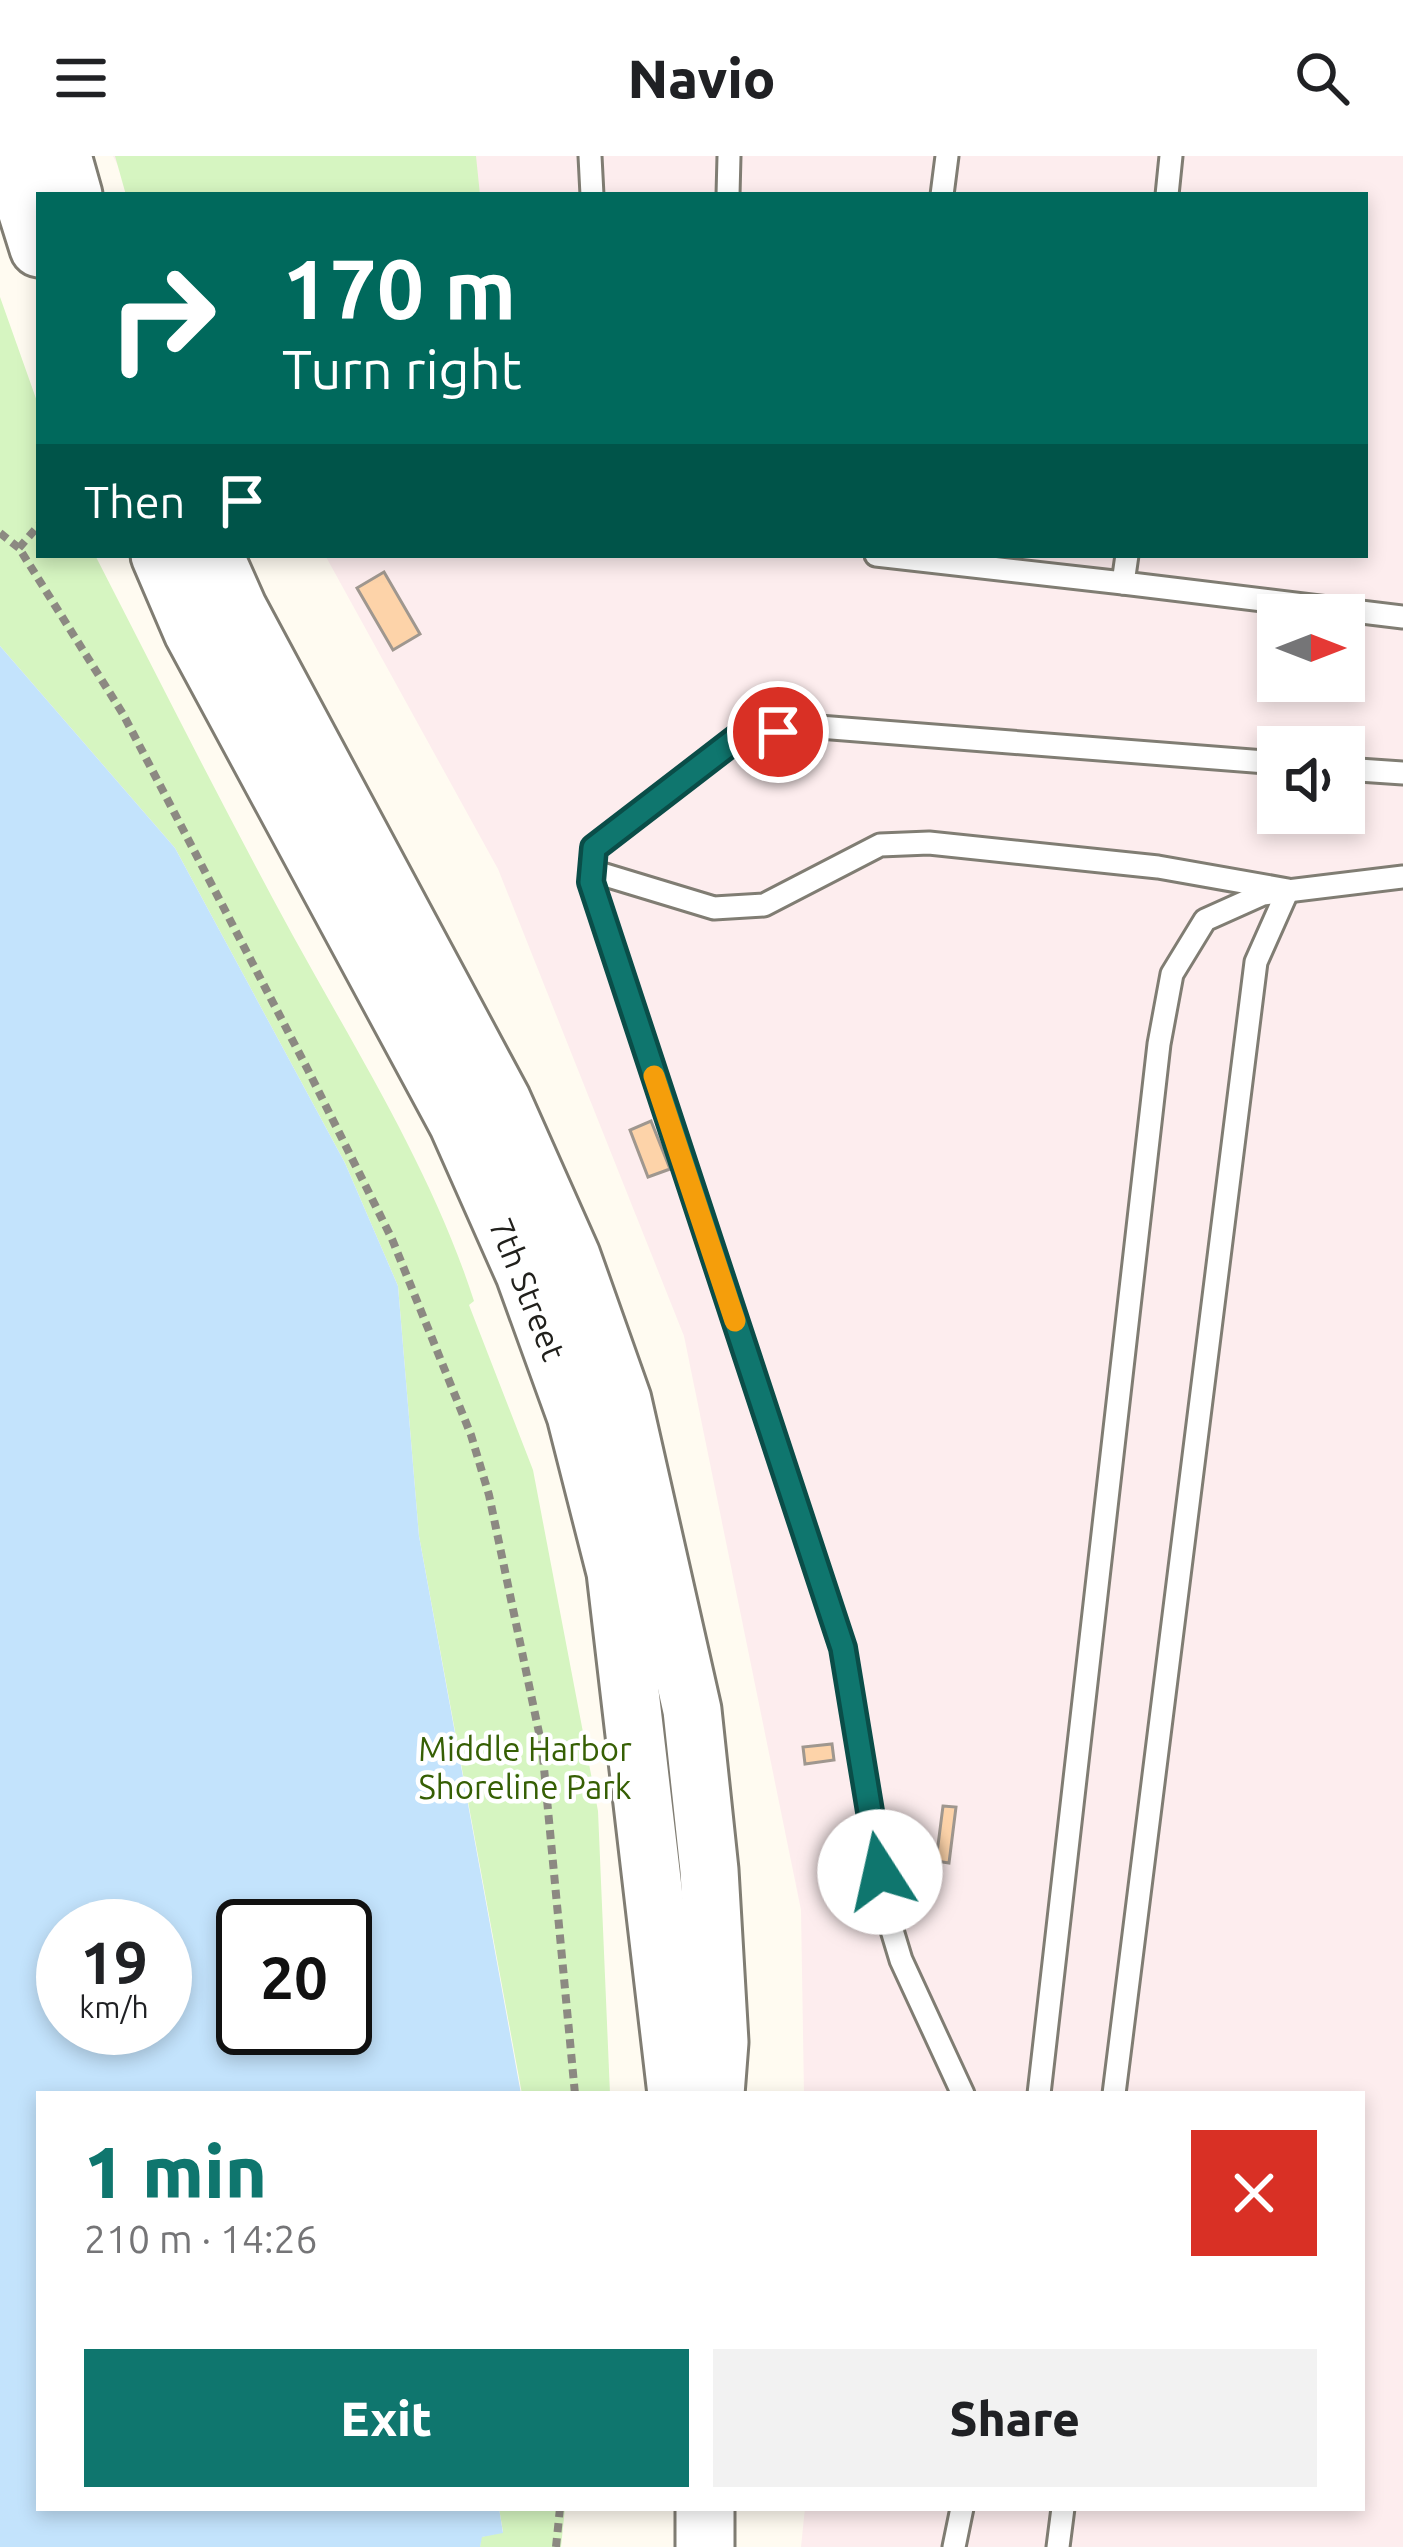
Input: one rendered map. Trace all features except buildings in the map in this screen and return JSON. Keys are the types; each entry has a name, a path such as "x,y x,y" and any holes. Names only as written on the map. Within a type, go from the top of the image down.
{"street":[{"path":"10,156 36,238"},
{"path":"62,156 72,192"},
{"name":"7th Street","path":"161,558 193,632 458,1123 525,1274 576,1415 616,1572 677,2091"},
{"name":"7th Street","path":"215,558 238,609 502,1101 571,1256 622,1400 692,1710 709,1870 719,2042 715,2091"},
{"path":"705,2511 705,2547"}],"lane":[{"path":"590,156 592,192"},
{"path":"728,192 729,156"},
{"path":"942,192 946,156"},
{"path":"1167,192 1171,156"},
{"path":"912,558 1403,617"},
{"path":"1124,583 1126,558"},
{"path":"962,2091 894,1939 843,1648 591,882 594,848 737,738 819,727 1257,762"},
{"path":"1365,770 1403,773"},
{"path":"592,872 714,908 764,905 880,845 929,843 1158,867 1288,890"},
{"path":"1039,2091 1159,1044 1172,974 1205,920 1263,894 1403,877"},
{"path":"1114,2091 1256,962 1288,890"},
{"path":"954,2547 961,2511"},
{"path":"1058,2547 1063,2511"}],"path":[{"path":"19,548 36,528"},
{"path":"0,533 19,548 123,714 392,1240 477,1454 542,1748 575,2091"},
{"path":"556,2547 560,2511"}],"shaded area":[{"path":"113,156 1403,156 1403,2547 801,2547 805,2511 1365,2511 1365,2091 804,2091 801,1910 684,1336 498,869 327,558 1368,558 1368,192 131,192"}],"green space":[{"path":"115,156 476,156 480,192 125,192"},
{"name":"Middle Harbor Shoreline Park","path":"0,297 36,399 36,558 97,558 415,1159 457,1253 474,1301 469,1305 533,1470 598,1811 610,2091 521,2091 419,1536 398,1286 345,1163 175,848 0,646"},
{"path":"500,2511 565,2511 561,2547 480,2547 481,2537 503,2532"}],"water":[{"path":"0,646 175,848 345,1163 398,1286 419,1536 520,2091 36,2091 36,2511 499,2511 503,2533 482,2537 480,2547 0,2547"}],"slow traffic":[{"path":"654,1076 735,1321"}],"route":[{"path":"778,732 737,738 594,848 591,882 843,1648 880,1872"}]}
